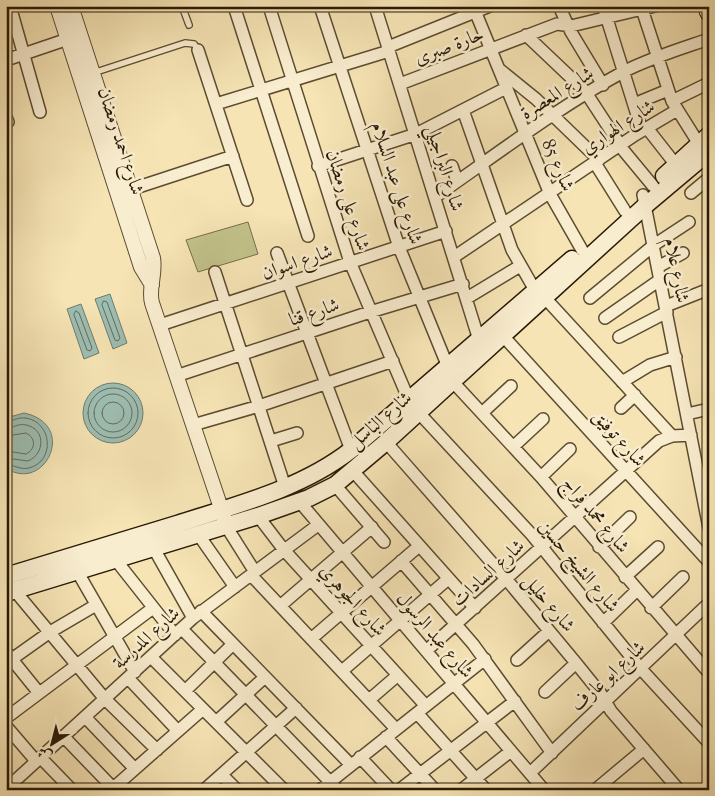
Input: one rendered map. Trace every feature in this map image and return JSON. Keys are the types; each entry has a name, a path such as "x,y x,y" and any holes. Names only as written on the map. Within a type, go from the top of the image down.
{"main road":[{"path":"707,6 709,12"},
{"name":"شارع الباسل","path":"484,346 504,337 582,250 625,211 647,195 676,165 706,143"},
{"name":"شارع الباسل","path":"11,575 221,510 286,487 320,472 414,407 541,296 647,195 706,143"},
{"name":"شارع الباسل","path":"14,591 300,502 335,485 353,470 386,442 414,407"},
{"path":"11,575 14,591"}],"street":[{"path":"10,6 40,112"},
{"name":"شارع احمد رمضان","path":"57,6 124,192 153,258 154,272 151,299 226,526"},
{"name":"شارع احمد رمضان","path":"71,6 93,73 124,192"},
{"path":"234,6 308,236"},
{"name":"شارع على رمضان","path":"269,6 318,166 350,262 370,312 414,407"},
{"name":"شارع على عبد السلام","path":"320,6 399,247 418,298 451,374"},
{"name":"شارع البراجيلي","path":"375,6 467,298 484,346"},
{"path":"216,104 340,67 389,49 474,9 490,6"},
{"path":"560,6 568,26 603,85"},
{"name":"حارة صبرى","path":"400,84 557,24 568,26 605,11 655,6"},
{"path":"642,8 672,100 706,143"},
{"name":"شارع 85","path":"474,9 550,194 582,250"},
{"path":"605,11 634,104 644,129 676,165"},
{"path":"526,35 587,94 620,146 647,195"},
{"path":"6,60 68,39"},
{"name":"شارع المعصرة","path":"435,196 525,134 624,72 657,57 709,39"},
{"path":"198,50 247,200"},
{"path":"499,69 554,115 597,162 625,211"},
{"name":"شارع الهواري","path":"454,257 644,129 672,100 709,83"},
{"path":"318,166 416,134 506,88"},
{"path":"634,104 672,100"},
{"path":"463,110 503,225 520,266 541,296 672,436"},
{"path":"124,192 233,156"},
{"path":"452,166 457,182"},
{"path":"691,192 709,178"},
{"name":"شارع علام","path":"647,195 658,267 709,528"},
{"path":"590,298 654,245 689,222"},
{"name":"شارع اسوان","path":"160,325 446,231"},
{"path":"277,253 351,450"},
{"path":"658,267 683,253"},
{"path":"467,298 520,266"},
{"path":"215,272 286,487"},
{"path":"605,318 661,279"},
{"name":"شارع قنا","path":"176,376 370,312 463,284"},
{"path":"619,337 666,309 704,291"},
{"name":"شارع توفيق","path":"504,337 709,562"},
{"path":"622,382 650,365 676,357"},
{"path":"193,425 259,406 392,361"},
{"name":"شارع محمد فراج","path":"451,374 541,477 636,591 709,673"},
{"path":"483,412 511,386"},
{"path":"621,408 635,395"},
{"name":"شارع الشيخ حسين","path":"414,407 542,548 642,669 709,744"},
{"path":"687,414 709,409"},
{"path":"514,446 543,419"},
{"path":"594,435 603,425"},
{"path":"272,441 297,433"},
{"name":"شارع السادات","path":"426,651 659,442 672,436 691,435"},
{"name":"شارع خليل","path":"386,442 507,580 679,790"},
{"path":"541,477 570,449"},
{"path":"353,470 475,608"},
{"path":"335,485 384,542"},
{"name":"شارع عبد الرسول","path":"300,502 530,773 538,788"},
{"name":"شارع الجوهري","path":"258,516 284,550 398,675 450,750 486,790"},
{"path":"599,547 630,518"},
{"name":"شارع المدرسة","path":"10,785 197,615 318,524"},
{"path":"226,526 253,573 280,606 396,729"},
{"path":"280,606 372,527"},
{"path":"198,534 235,586"},
{"path":"311,638 419,546"},
{"path":"153,547 197,615 233,644 351,765"},
{"path":"625,577 658,547"},
{"path":"115,559 153,608 215,662 334,786"},
{"path":"401,561 485,659 552,753"},
{"path":"77,571 114,636 131,675 178,731"},
{"path":"651,608 683,577"},
{"path":"342,671 448,578"},
{"path":"14,591 105,698 157,750"},
{"path":"604,623 636,591"},
{"name":"شارع ابو عارف","path":"530,773 642,669 709,603"},
{"path":"39,693 9,655 96,605"},
{"path":"6,718 153,608"},
{"path":"517,660 549,631"},
{"path":"184,691 233,644"},
{"path":"151,657 284,790"},
{"path":"320,790 334,786 360,757 485,659"},
{"path":"545,692 576,663"},
{"path":"369,700 398,675"},
{"path":"216,722 265,677"},
{"path":"399,790 515,701"},
{"path":"204,790 296,708"},
{"path":"63,736 113,789 203,709"},
{"path":"85,717 135,769"},
{"path":"8,733 72,790"},
{"path":"386,736 435,790"},
{"path":"595,790 644,749"},
{"path":"462,790 511,751"},
{"path":"360,757 391,790"},
{"path":"222,774 237,790"},
{"path":"10,785 23,790"}],"lane":[{"path":"182,6 189,25"},
{"path":"93,73 185,42 194,44 198,50"}],"green space":[{"path":"248,222 258,254 198,272 186,240"}],"water":[{"path":"110,294 127,343 113,349 95,299"},
{"path":"81,304 99,353 84,359 67,309"},
{"path":"107,383 119,383 130,388 138,396 143,407 141,425 130,438 119,443 107,443 96,438 88,430 83,419 83,407 88,396 96,388"},
{"path":"24,413 41,420 50,430 52,443 50,455 43,465 33,472 20,474 6,468 6,418"}]}
